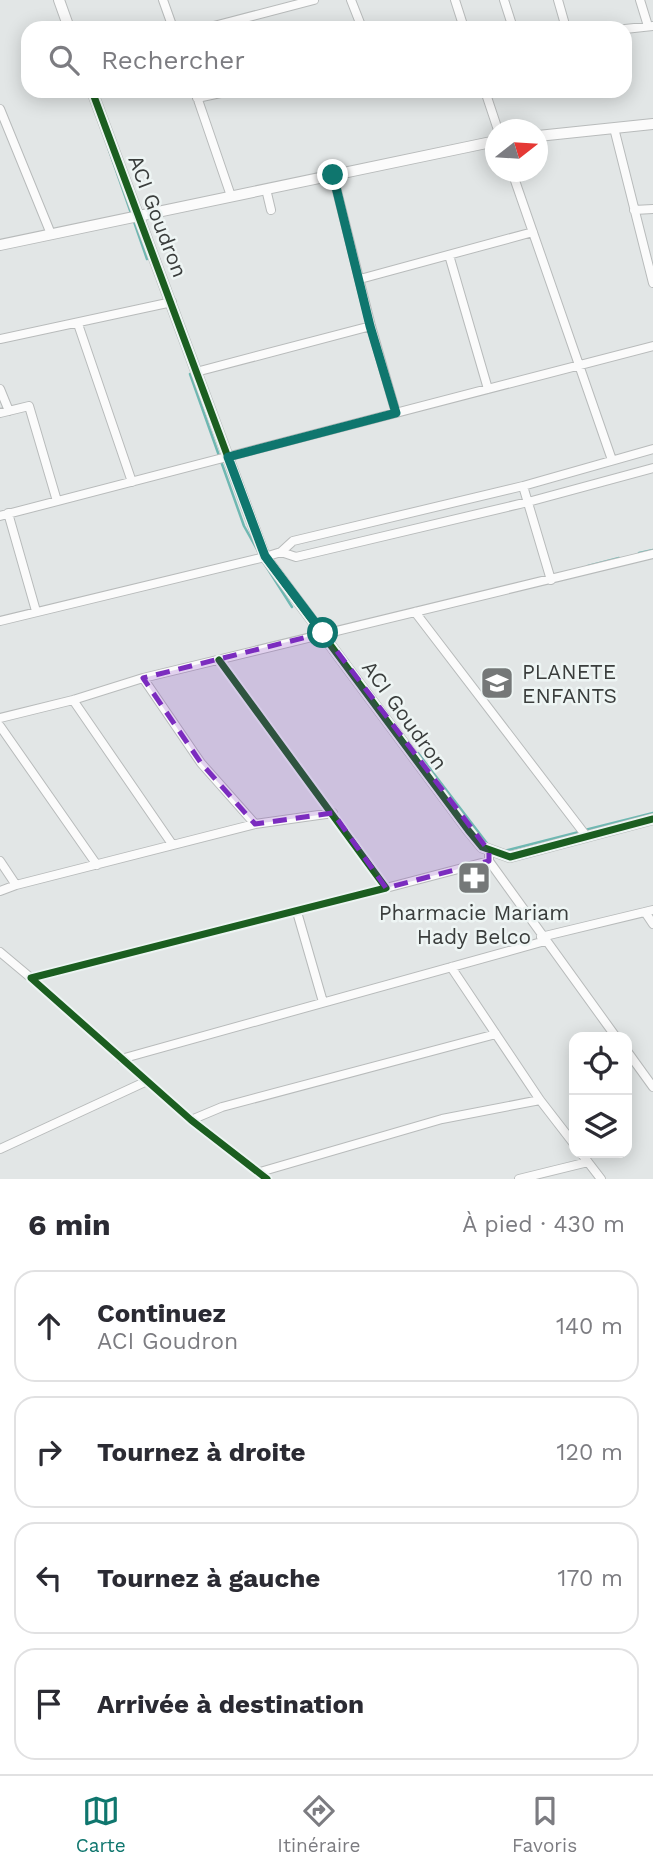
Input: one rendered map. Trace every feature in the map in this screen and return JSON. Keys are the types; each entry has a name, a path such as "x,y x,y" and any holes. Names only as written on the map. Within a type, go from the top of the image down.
{"street":[{"path":"60,0 67,21"},
{"path":"163,0 170,21"},
{"path":"233,21 314,0"},
{"path":"351,0 359,21"},
{"path":"455,0 462,21"},
{"path":"504,0 511,21"},
{"path":"558,0 564,21"},
{"path":"632,28 651,26 640,0"},
{"name":"ACI Goudron","path":"95,98 137,216 173,302 196,372 265,556 489,856"},
{"path":"197,98 232,196"},
{"path":"487,98 494,119"},
{"path":"0,109 51,234"},
{"path":"548,135 653,124"},
{"path":"614,128 653,283"},
{"path":"0,141 12,139"},
{"path":"0,245 485,143"},
{"path":"333,175 370,326 396,413"},
{"path":"515,182 612,460"},
{"path":"266,189 271,210"},
{"path":"634,210 653,209"},
{"path":"360,279 533,233"},
{"path":"449,255 488,389"},
{"path":"0,339 173,302"},
{"path":"78,324 132,482"},
{"path":"196,372 370,326"},
{"path":"36,611 4,515 653,346"},
{"path":"0,389 5,412 29,406 57,501"},
{"path":"0,621 281,552 293,541 523,486 653,449"},
{"path":"281,552 296,558 528,502 653,468"},
{"path":"523,486 551,580"},
{"path":"0,718 74,700 143,678 653,554"},
{"path":"415,612 587,837"},
{"path":"219,660 386,888"},
{"path":"143,678 201,763 255,824"},
{"path":"74,700 172,844"},
{"path":"0,726 97,865"},
{"path":"0,891 255,824 333,813"},
{"path":"31,978 297,912 489,856 510,857 653,819"},
{"path":"489,856 543,939 613,1032"},
{"path":"0,861 16,885"},
{"path":"121,1059 649,911 653,924"},
{"path":"297,912 323,1002"},
{"path":"0,952 191,1120 267,1179"},
{"path":"451,967 540,1100 569,1138"},
{"path":"191,1120 222,1107 496,1034"},
{"path":"632,1058 653,1087"},
{"path":"0,1149 147,1082"},
{"path":"260,1172 442,1119 540,1100"},
{"path":"585,1158 601,1179"},
{"path":"519,1179 588,1161"}],"highlighted area":[{"path":"323,633 489,851 489,861 386,888 333,813 255,824 201,763 143,678"}],"waterway":[{"path":"109,150 147,259"},
{"path":"190,374 244,526 258,551"},
{"path":"639,553 653,550"},
{"path":"588,566 619,558"},
{"path":"264,563 292,607"},
{"path":"418,753 489,846"},
{"path":"585,830 653,813"},
{"path":"504,851 579,832"}],"cycle path":[{"path":"95,98 265,557 468,830 482,847 510,857 653,819"},
{"path":"219,660 386,888 31,978 191,1120 267,1179"}],"place":[{"name":"PLANETE ENFANTS","path":"497,683"},
{"name":"Pharmacie Mariam Hady Belco","path":"474,878"}],"route":[{"path":"323,633 265,556 228,457 396,413 370,326 333,175"}]}
